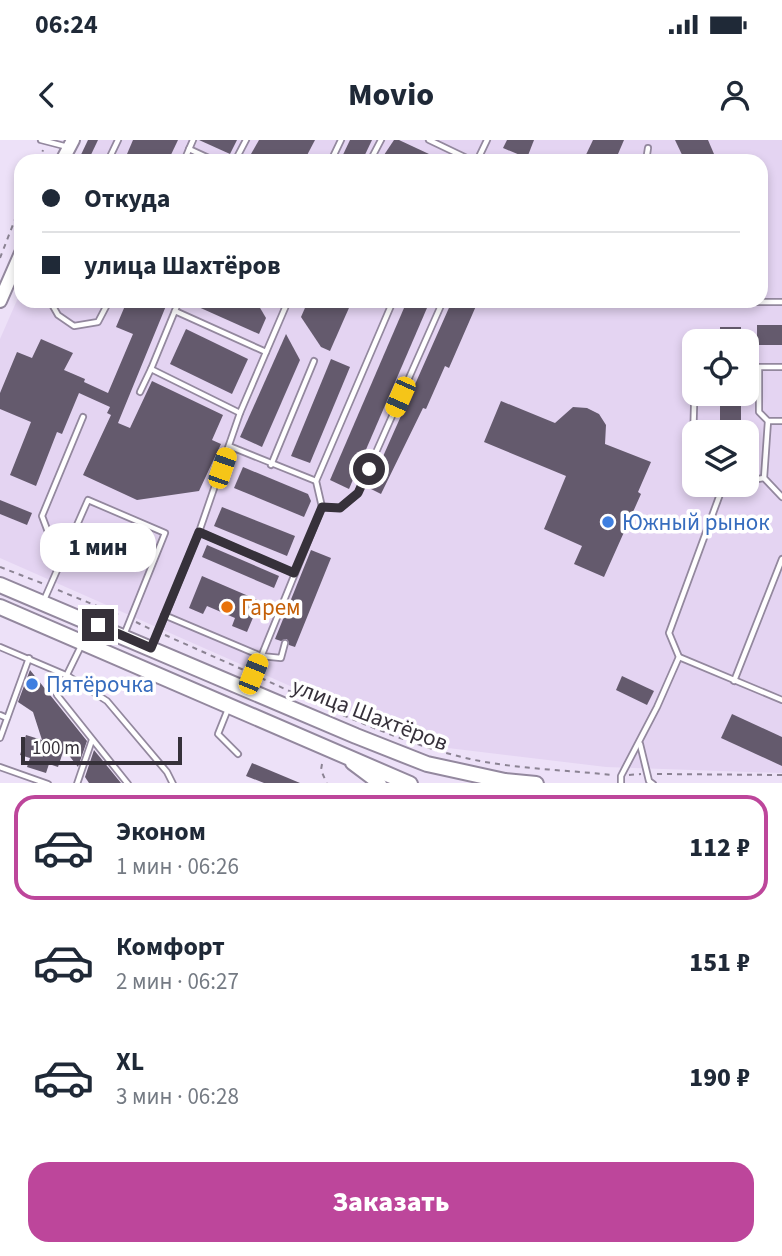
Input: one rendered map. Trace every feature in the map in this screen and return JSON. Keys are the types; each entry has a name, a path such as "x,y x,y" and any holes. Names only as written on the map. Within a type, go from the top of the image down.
{"main road":[{"name":"улица Шахтёров","path":"0,585 427,764 465,778 536,783"},
{"name":"улица Шахтёров","path":"0,607 410,783"}],"street":[{"path":"0,301 10,279"},
{"path":"341,754 380,783"}],"lane":[{"path":"187,154 193,140"},
{"path":"429,140 460,154"},
{"path":"44,141 71,144"},
{"path":"647,154 648,148"},
{"path":"189,149 200,154"},
{"path":"54,308 58,316 74,326 98,322 105,308"},
{"path":"140,392 176,308"},
{"path":"151,648 199,532 240,413 285,308"},
{"path":"248,690 322,507 316,481 390,308"},
{"path":"322,507 340,508 358,493 440,308"},
{"path":"175,311 266,352"},
{"path":"271,465 314,361"},
{"path":"782,367 759,367 759,412 768,421 782,421"},
{"path":"150,369 240,413"},
{"path":"61,565 42,516 83,417"},
{"path":"768,421 764,478 782,497"},
{"path":"229,446 316,481"},
{"path":"759,479 764,478"},
{"path":"720,497 669,633 679,657 782,700"},
{"path":"43,603 88,500 165,533 123,636"},
{"path":"199,532 294,573"},
{"path":"734,681 782,559"},
{"path":"164,615 261,656 281,658 285,643"},
{"path":"83,642 57,695 128,783"},
{"path":"0,647 68,676 107,701 167,772 173,783"},
{"path":"621,783 621,776 640,743 679,657"},
{"path":"0,738 29,658"},
{"path":"230,705 218,734 239,754"},
{"path":"0,715 7,718"},
{"path":"77,783 93,739"},
{"path":"640,743 649,780 653,783"},
{"path":"0,767 48,783"}],"path":[{"path":"0,258 14,222"},
{"path":"0,566 158,632 321,705 432,749 472,760 621,776 782,775"},
{"path":"322,764 321,770 327,783"}],"shaded area":[{"path":"88,140 782,140 782,773 606,767 448,748 324,701 0,558 0,339 14,307 768,308 768,154 81,154"}],"building":[{"path":"88,140 98,140 91,154 81,154"},
{"path":"133,140 178,140 171,154 127,154"},
{"path":"199,140 237,140 230,154"},
{"path":"259,140 315,140 308,154 251,154"},
{"path":"350,140 372,140 365,154 343,154"},
{"path":"394,140 399,140 429,154 385,154"},
{"path":"507,140 534,140 529,154 517,154 503,148"},
{"path":"593,140 624,140 618,154 586,154"},
{"path":"675,140 708,140 714,154 682,154"},
{"path":"124,308 165,308 118,423 130,428 152,381 223,415 212,440 221,444 199,491 137,500 83,475 111,415 107,413 110,407 79,393 62,434 57,432 36,486 10,475 31,422 0,409 0,393 17,352 32,358 41,339 73,353 64,370 108,393 133,334 116,327"},
{"path":"201,308 260,308 266,318 259,334"},
{"path":"305,308 349,308 330,351 321,347 301,317"},
{"path":"404,308 427,308 349,489 330,480"},
{"path":"449,308 475,308 449,368 445,366 426,409 423,408 381,494 369,488"},
{"path":"757,325 782,325 782,345 759,345"},
{"path":"720,327 741,327 741,329"},
{"path":"186,329 248,359 232,394 170,364"},
{"path":"286,334 300,360 262,447 240,437"},
{"path":"331,359 350,367 310,463 291,456"},
{"path":"501,401 555,423 573,407 587,408 599,414 606,425 605,444 651,462 638,492 641,494 604,577 574,564 582,546 544,529 566,476 484,442"},
{"path":"720,406 741,406 741,420 720,420"},
{"path":"243,467 308,494 311,501 304,517 234,488"},
{"path":"0,500 32,513 27,525 0,514"},
{"path":"222,507 295,536 287,556 214,526"},
{"path":"207,545 279,576 274,588 202,557"},
{"path":"311,550 331,558 295,647 289,645 287,639 275,639"},
{"path":"202,576 260,601 247,632 232,626 235,618 207,606 203,614 189,608"},
{"path":"30,670 87,741 78,767 64,749 58,767 49,764 46,773 27,767 30,758 20,755 26,735 42,740 33,712 18,702"},
{"path":"622,676 654,691 647,705 616,690"},
{"path":"732,714 782,737 782,766 721,738"},
{"path":"94,750 121,783 89,783 85,777"},
{"path":"252,763 300,783 264,783 246,776"}],"place":[{"name":"Южный рынок","path":"608,522"},
{"name":"Гарем","path":"227,607"},
{"name":"Пятёрочка","path":"32,684"}],"route":[{"path":"98,625 151,648 199,532 294,573 322,507 340,508 358,493 369,469"}]}
